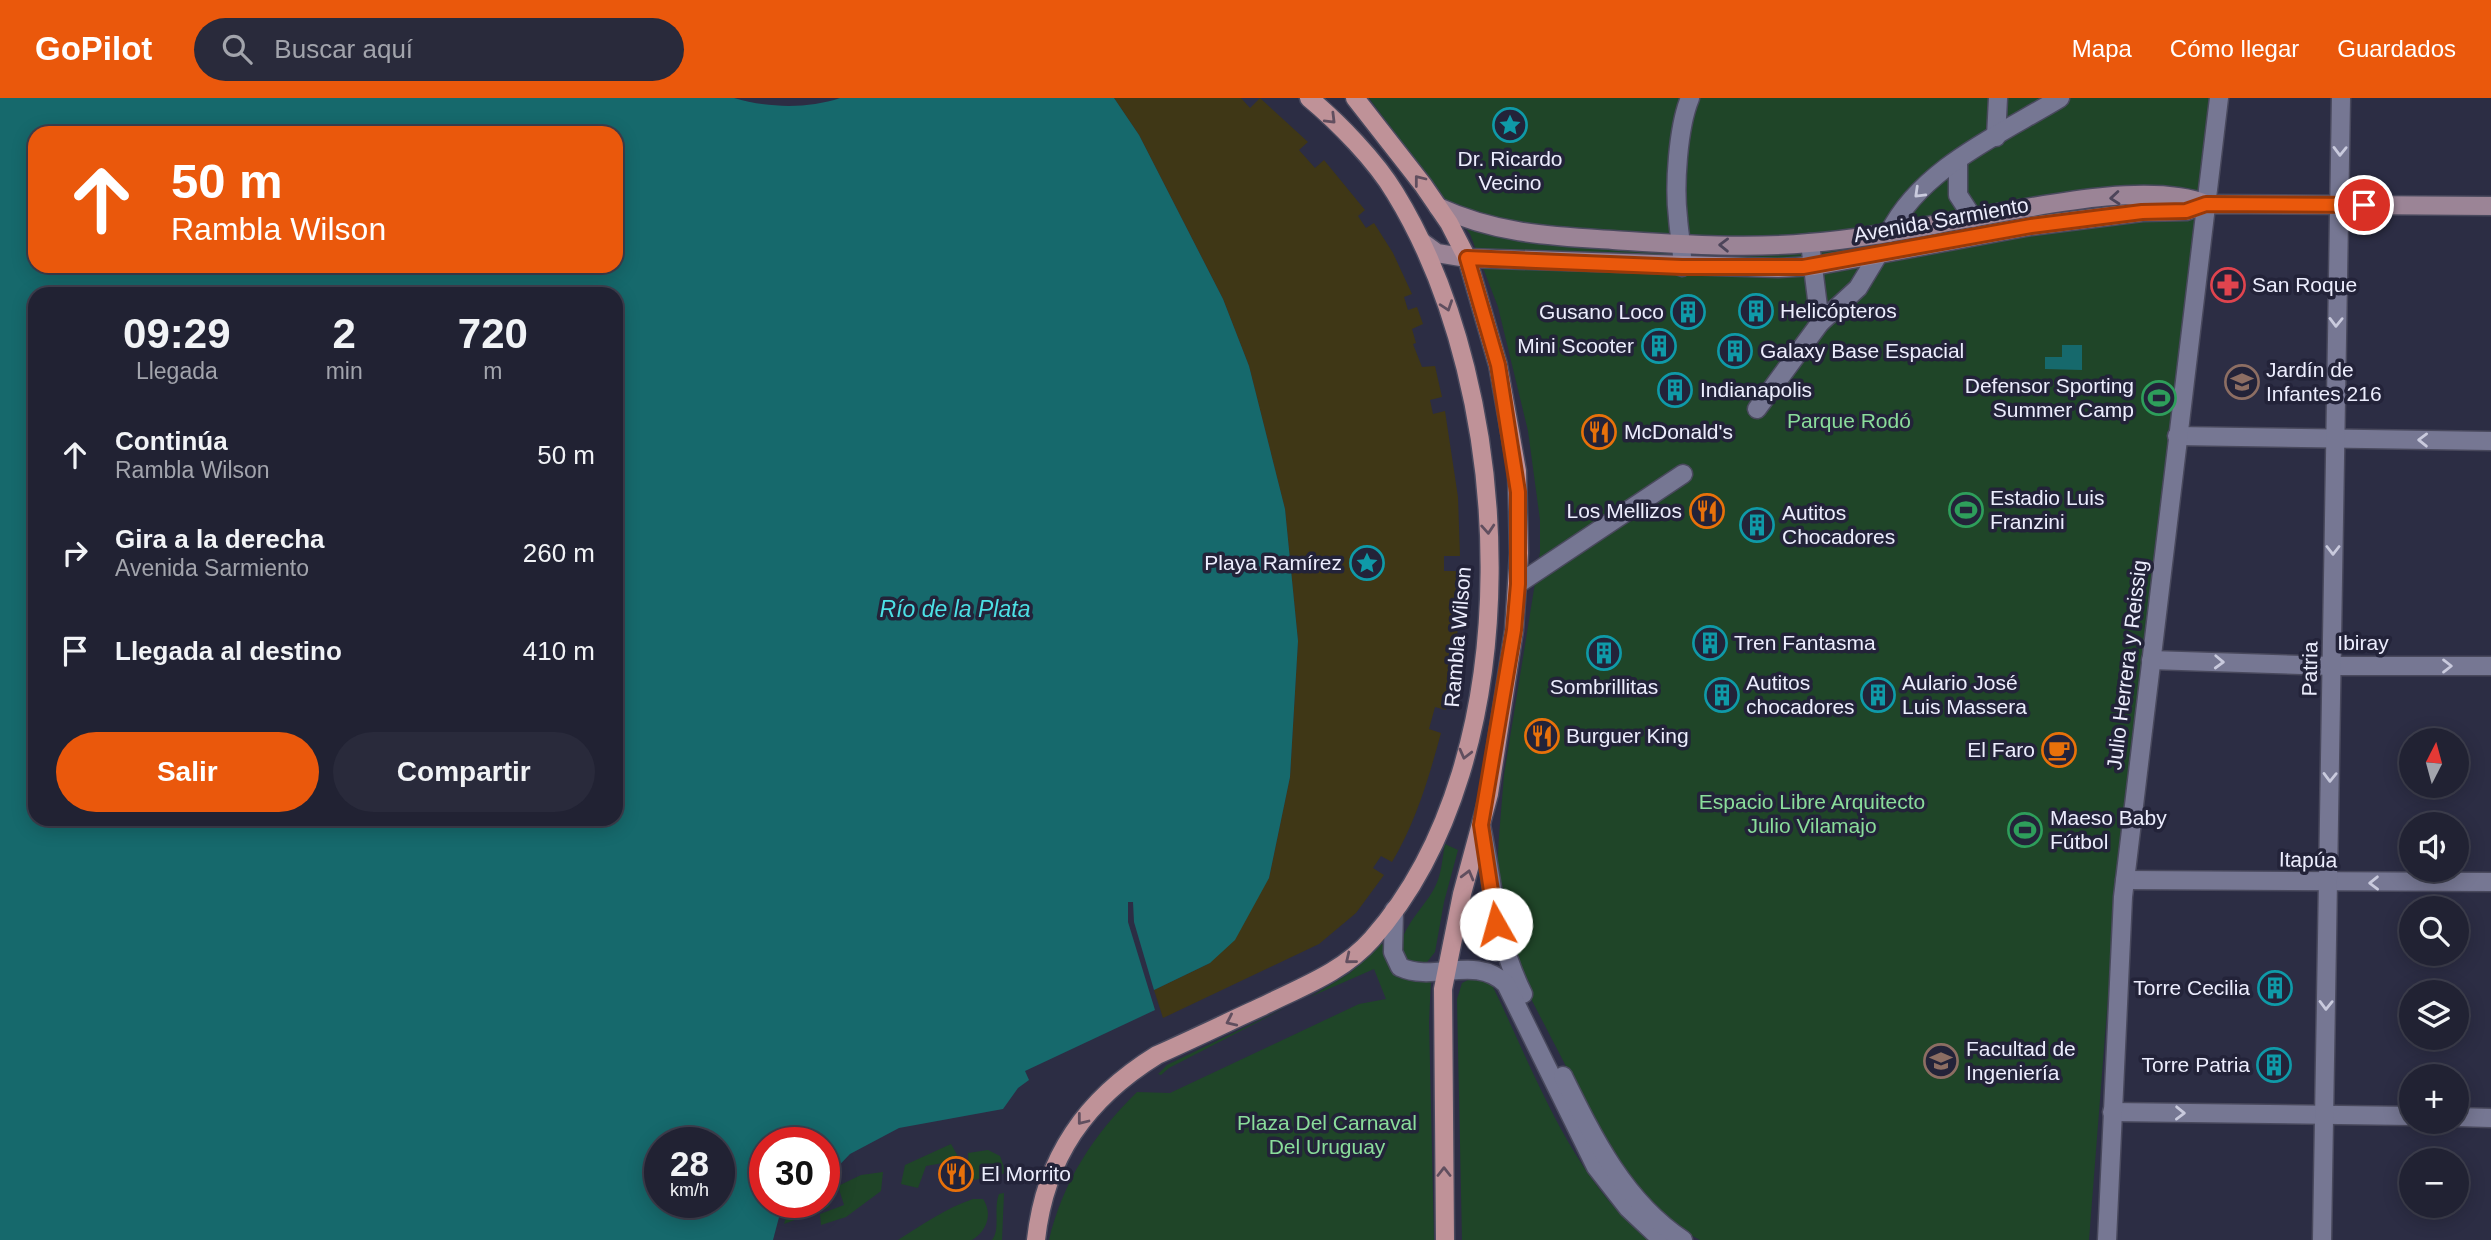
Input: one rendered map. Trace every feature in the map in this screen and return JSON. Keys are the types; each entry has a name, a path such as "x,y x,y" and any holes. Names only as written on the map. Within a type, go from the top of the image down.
{"main road":[{"name":"Rambla Wilson","path":"1036,1240 1046,1184 1054,1164 1076,1128 1106,1093 1130,1072 1157,1055 1340,967 1370,941 1394,911 1426,859 1462,768 1477,707 1487,625 1489,533 1475,406 1448,306 1422,242 1393,190 1309,98"},
{"path":"1355,98 1438,207 1467,258 1498,365 1515,459 1518,584 1512,644 1481,825 1446,971 1442,1017 1445,1240"}],"street":[{"path":"1682,267 1683,244 1678,219 1677,187 1690,98"},
{"path":"1996,137 1998,98"},
{"path":"1889,233 1898,216 1920,190 1958,160 2060,98"},
{"name":"Julio Herrera y Reissig","path":"2107,1240 2125,880 2219,98"},
{"name":"Patria","path":"2322,1240 2333,666 2333,439 2341,98"},
{"path":"1958,160 1958,195 1973,218"},
{"name":"Avenida Sarmiento","path":"1438,207 1469,221 1504,231 1683,244 1810,243 1889,233 2065,203 2129,197 2187,196 2206,204"},
{"name":"Avenida Sarmiento","path":"1422,242 1437,253 1467,258 1682,267 1814,266 2031,226 2142,212 2186,211 2206,204 2491,206"},
{"path":"1810,243 1820,323"},
{"path":"1757,409 1820,323 1858,288 1878,255"},
{"path":"2177,436 2491,441"},
{"path":"1518,584 1683,474"},
{"name":"Ibiray","path":"2151,660 2333,666 2491,666"},
{"path":"1481,825 1496,924 1511,972 1591,1133 1617,1175 1635,1197 1684,1240"},
{"name":"Itapúa","path":"2125,880 2328,883 2491,881"},
{"path":"1394,911 1393,952 1400,967 1418,974 1468,968 1496,975 1506,984 1596,1167 1628,1208 1662,1240"},
{"path":"2112,1112 2399,1116"},
{"path":"2469,1117 2491,1118"}],"green space":[{"name":"Parque Rodó","path":"1369,98 2210,98 2117,882 2089,1240 1700,1240 1678,1228 1639,1190 1597,1126 1514,966 1497,872 1504,775 1540,552 1540,520 1528,431 1498,307 1470,234"},
{"path":"1445,844 1458,850 1444,902 1435,952 1424,966 1406,963 1401,944 1404,934 1435,887"},
{"name":"Plaza Del Carnaval Del Uruguay","path":"1382,943 1391,969 1431,980 1429,1022 1434,1240 1049,1240 1063,1198 1082,1160 1107,1125 1137,1092 1170,1093 1359,1004 1386,999 1374,969 1310,997 1350,973"},
{"path":"1474,977 1491,983 1556,1121 1575,1154 1620,1214 1648,1240 1462,1240 1457,999 1462,983"},
{"path":"1287,1007 1169,1068 1161,1075 1158,1074 1167,1065"},
{"path":"951,1144 960,1160 926,1166 918,1188 901,1184 905,1165"},
{"path":"988,1150 1000,1156 1006,1173 969,1181 968,1153"},
{"path":"883,1172 881,1191 846,1217 821,1225 820,1218 840,1218 840,1206 844,1205 840,1185 861,1175"},
{"path":"1004,1193 1002,1240 992,1240 996,1230 997,1200 999,1194"},
{"path":"973,1199 983,1199 988,1216 985,1227 972,1240 898,1240 944,1212"},
{"path":"786,1218 800,1218 784,1224"}],"sand":[{"name":"Playa Ramírez","path":"1114,98 1241,98 1250,108 1260,98 1308,142 1299,150 1315,168 1324,160 1365,210 1358,216 1366,228 1374,223 1393,253 1412,294 1404,297 1408,310 1417,307 1423,324 1412,329 1416,343 1413,344 1422,367 1435,366 1442,397 1430,400 1433,414 1445,411 1458,497 1460,556 1444,556 1444,571 1460,571 1457,642 1446,710 1435,707 1429,729 1441,733 1427,783 1401,847 1392,862 1381,856 1373,868 1384,875 1356,913 1319,944 1163,1018 1154,990 1210,963 1269,878 1290,777 1298,641 1285,509 1249,366 1223,299 1139,135"}],"water":[{"name":"Río de la Plata","path":"0,98 734,98 787,106 815,104 840,98 1114,98 1139,135 1223,299 1249,366 1285,509 1298,641 1290,777 1269,878 1235,940 1210,963 1154,990 1134,922 1133,902 1128,902 1128,922 1155,1010 1025,1071 1029,1080 1018,1088 1003,1109 899,1128 850,1154 840,1164 840,1127 749,1127 749,1218 779,1218 773,1240 0,1240"},
{"path":"2062,345 2082,345 2082,370 2045,369 2045,357 2062,357"}],"place":[{"name":"Dr. Ricardo Vecino","path":"1510,125"},
{"name":"San Roque","path":"2228,285"},
{"name":"Helicópteros","path":"1756,311"},
{"name":"Gusano Loco","path":"1688,312"},
{"name":"Mini Scooter","path":"1659,346"},
{"name":"Galaxy Base Espacial","path":"1735,351"},
{"name":"Jardín de Infantes 216","path":"2242,382"},
{"name":"Indianapolis","path":"1675,390"},
{"name":"Defensor Sporting Summer Camp","path":"2159,398"},
{"name":"McDonald's","path":"1599,432"},
{"name":"Estadio Luis Franzini","path":"1966,510"},
{"name":"Los Mellizos","path":"1707,511"},
{"name":"Autitos Chocadores","path":"1757,525"},
{"name":"Playa Ramírez","path":"1367,563"},
{"name":"Tren Fantasma","path":"1710,643"},
{"name":"Sombrillitas","path":"1604,653"},
{"name":"Autitos chocadores","path":"1722,695"},
{"name":"Aulario José Luis Massera","path":"1878,695"},
{"name":"Burguer King","path":"1542,736"},
{"name":"El Faro","path":"2059,750"},
{"name":"Maeso Baby Fútbol","path":"2025,830"},
{"name":"Torre Cecilia","path":"2275,988"},
{"name":"Facultad de Ingeniería","path":"1941,1061"},
{"name":"Torre Patria","path":"2274,1065"},
{"name":"El Morrito","path":"956,1174"}],"route":[{"path":"1496,924 1490,870 1481,825 1489,794 1514,630 1519,513 1517,471 1504,394 1481,297 1467,258 1682,267 1803,267 2031,226 2142,212 2186,211 2206,204 2364,205"}],"park label":[{"name":"Espacio Libre Arquitecto Julio Vilamajo","path":"1812,814"}]}
